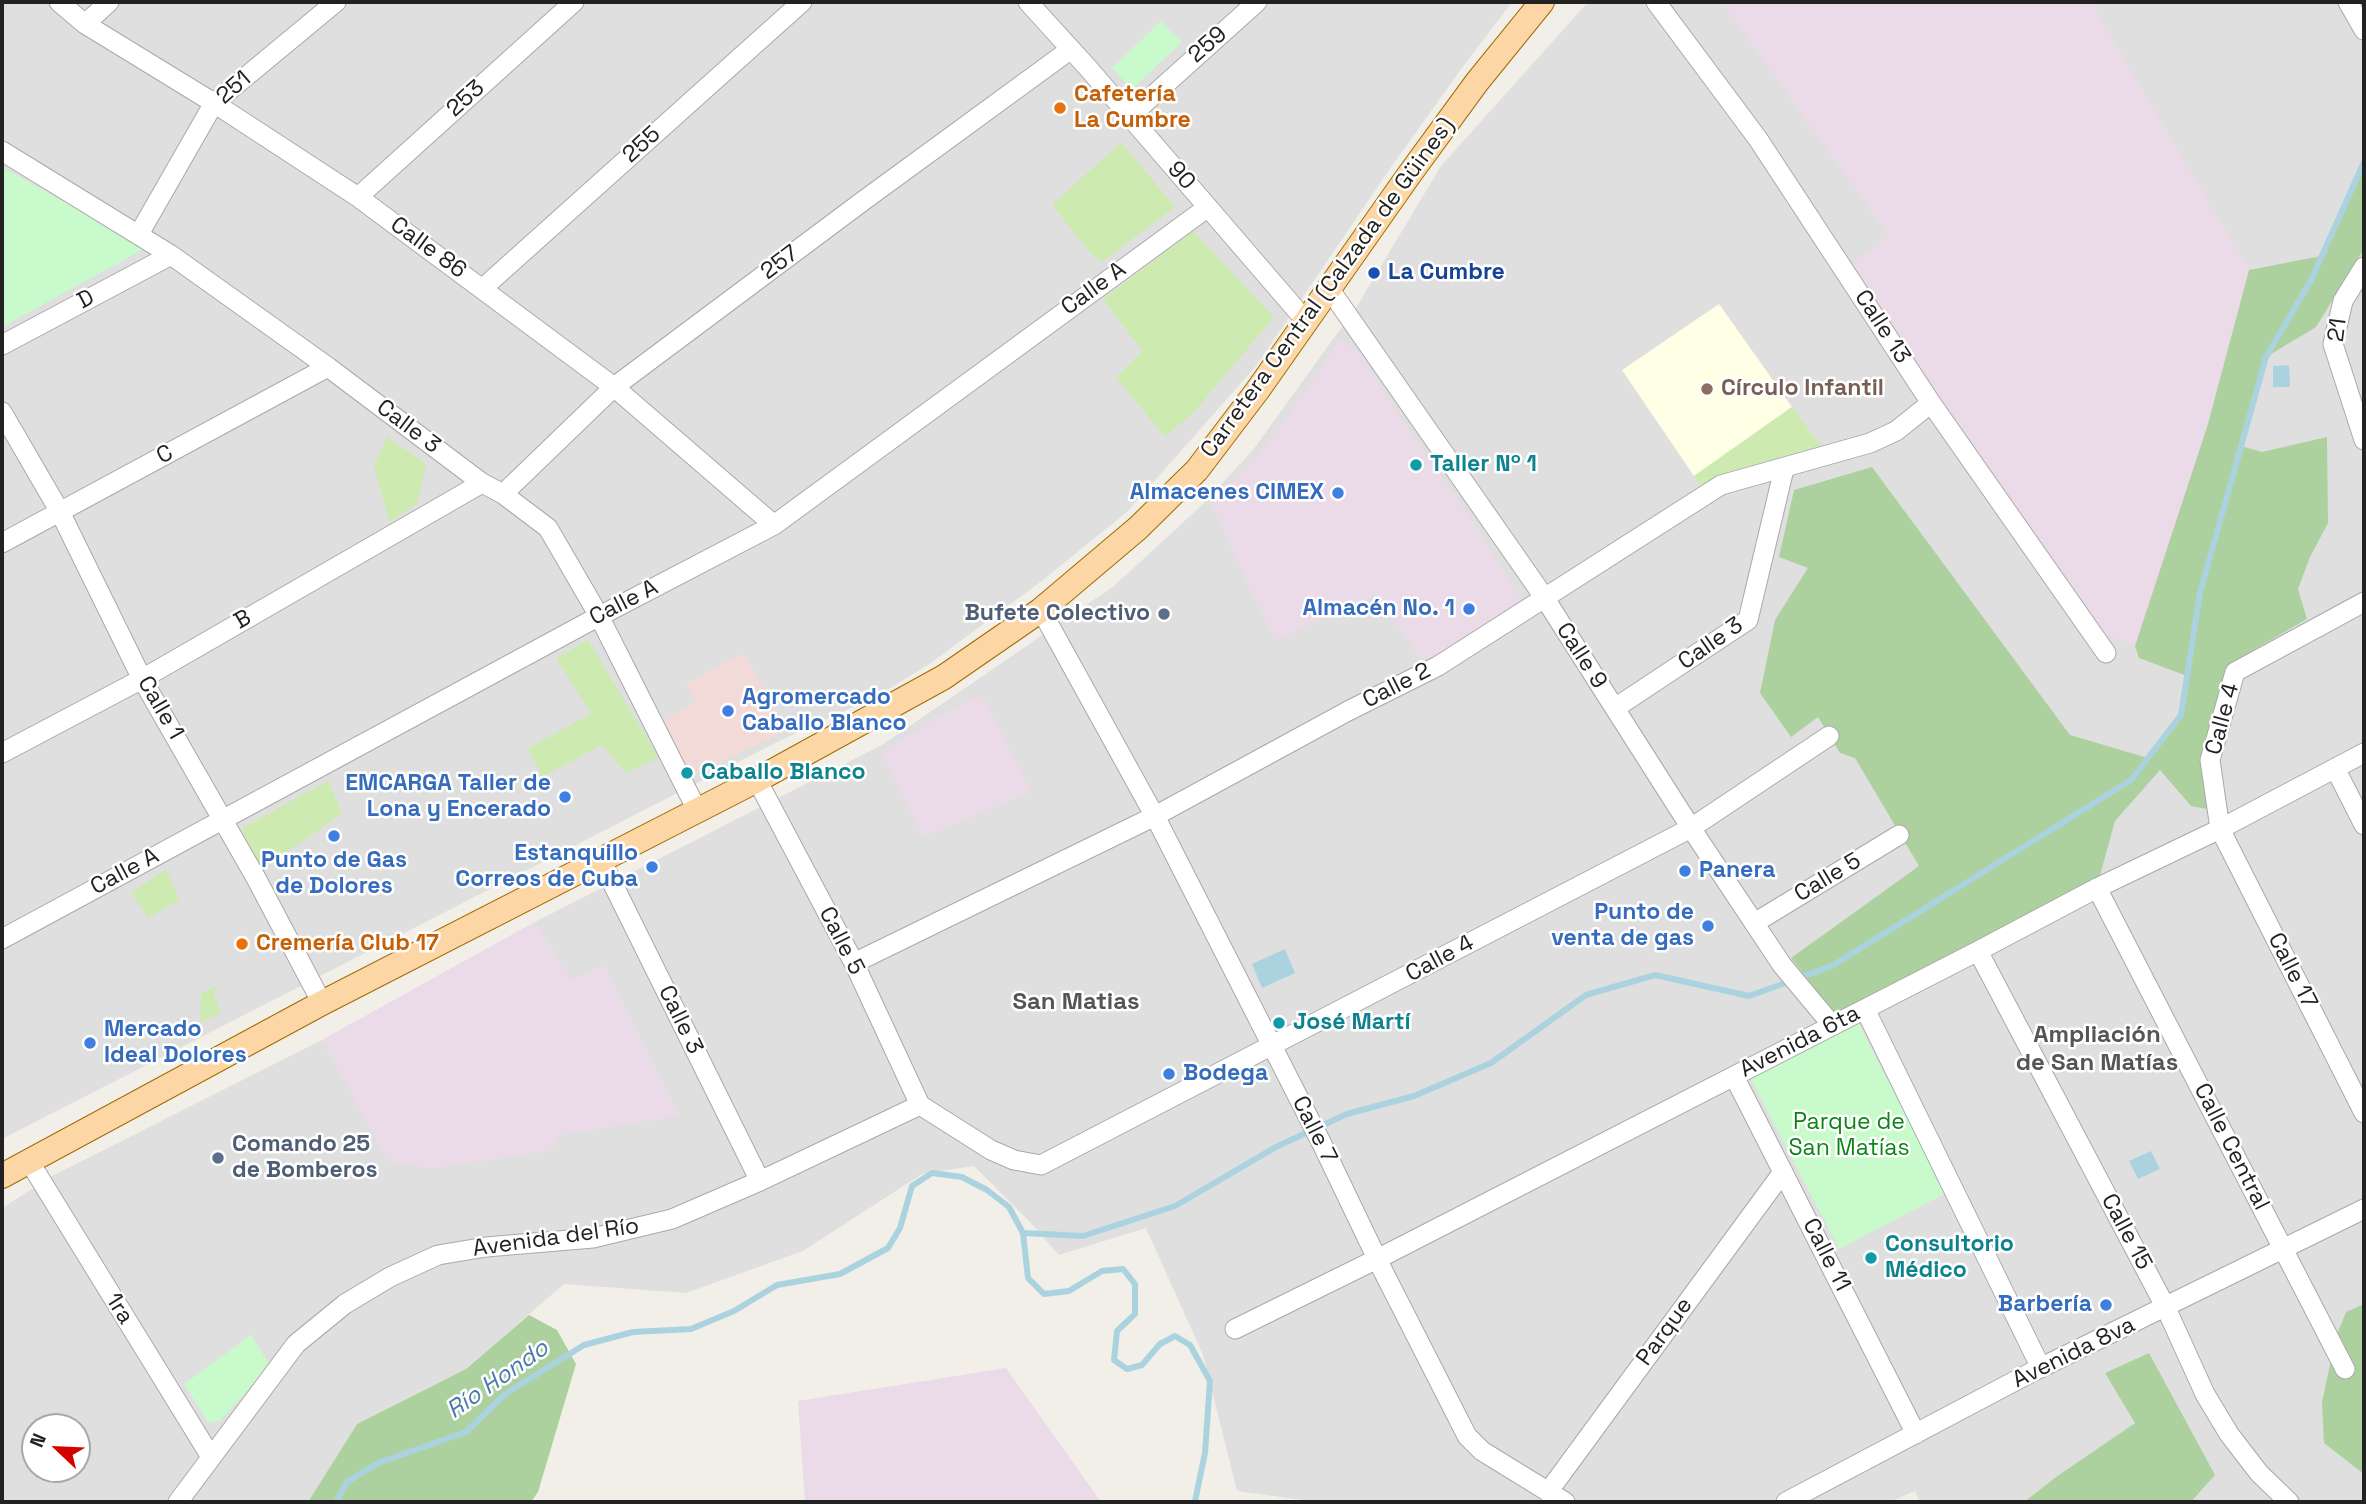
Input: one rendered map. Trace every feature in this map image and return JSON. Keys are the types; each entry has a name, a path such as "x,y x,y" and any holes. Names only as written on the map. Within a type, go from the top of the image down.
{"main road":[{"name":"Carretera Central (Calzada de Güines)","path":"2,1176 322,1003 757,780 944,677 1041,610 1138,528 1196,470 1257,391 1328,287 1477,82 1542,2"}],"street":[{"name":"Calle 86","path":"59,2 85,24 214,103 358,197 483,288 614,387 774,525"},
{"path":"85,24 109,2"},
{"name":"251","path":"139,234 214,103 336,2"},
{"name":"253","path":"358,197 574,2"},
{"name":"255","path":"483,288 802,2"},
{"name":"90","path":"1030,2 1305,320"},
{"name":"259","path":"1129,117 1257,2"},
{"name":"Calle 13","path":"1656,2 1758,139 1931,402 2106,653"},
{"path":"2348,2 2364,30"},
{"name":"257","path":"503,494 614,387 1072,49"},
{"name":"Calle 3","path":"2,151 171,255 548,528 599,616 697,810"},
{"name":"Calle A","path":"2,939 599,616 774,525 1208,207"},
{"name":"D","path":"2,345 171,255"},
{"name":"21","path":"2364,267 2343,301 2333,344 2364,440"},
{"name":"Calle 9","path":"1328,287 1544,597 1782,965 1832,1025"},
{"name":"C","path":"2,542 328,367"},
{"name":"Calle 2","path":"854,963 1155,816 1348,711 1438,666 1721,485 1870,443 1896,431 1931,402"},
{"name":"Calle 1","path":"2,412 60,512 142,679 224,819 322,1003"},
{"name":"Calle 3","path":"1615,708 1748,620 1784,469"},
{"name":"B","path":"2,753 142,679 482,482"},
{"name":"Calle 4","path":"2220,829 2210,760 2235,671 2364,602"},
{"name":"Calle 7","path":"1041,610 1155,816 1467,1436 1482,1451 1565,1502"},
{"name":"Calle 4","path":"919,1105 991,1150 1014,1160 1041,1165 1691,828 1829,736"},
{"name":"Avenida 6ta","path":"1235,1329 1377,1259 2096,888 2220,829 2364,753"},
{"path":"2335,768 2364,825"},
{"name":"Calle 5","path":"757,780 854,963 919,1105"},
{"name":"Calle 17","path":"2220,829 2364,1113"},
{"name":"Calle 5","path":"1756,922 1899,835"},
{"name":"Calle 3","path":"601,860 760,1181"},
{"name":"Calle Central","path":"2096,888 2345,1369"},
{"name":"Calle 15","path":"1978,951 2166,1308 2205,1394 2229,1434 2259,1473 2289,1502"},
{"path":"1865,1009 2041,1368"},
{"name":"Calle 11","path":"1734,1076 1916,1434"},
{"name":"Avenida del Río","path":"178,1502 296,1344 345,1304 390,1278 438,1255 486,1247 593,1238 672,1219 760,1181 919,1105"},
{"name":"1ra","path":"29,1161 211,1457"},
{"name":"Parque","path":"1548,1492 1783,1172"},
{"name":"Avenida 8va","path":"1786,1502 2041,1368 2364,1209"}],"shaded area":[{"path":"2,2 1512,2 1389,170 1256,366 1128,511 1043,580 928,665 877,696 775,743 2,1139"},
{"path":"1588,2 2364,2 2364,1502 2191,1502 2215,1475 2135,1423 2024,1502 1920,1502 1915,1491 1890,1502 1317,1502 1237,1491 1203,1355 1146,1228 1059,1255 974,1166 922,1174 803,1251 686,1293 564,1284 466,1369 357,1424 308,1502 2,1502 2,1208 54,1175 322,1040 535,922 882,745 1114,586 1202,505 1253,450 1357,306 1441,166"},
{"path":"1722,2 2090,2 2249,270 2208,424 2135,646 2102,633 1848,268 1889,236"},
{"name":"Círculo Infantil","path":"1719,304 1792,407 1694,476 1622,370"},
{"name":"Almacenes CIMEX","path":"1340,339 1362,355 1387,398 1475,525 1522,602 1423,663 1379,594 1276,640 1212,504 1259,455 1307,390"},
{"name":"Agromercado Caballo Blanco","path":"743,653 787,730 688,778 660,722 696,703 686,684"},
{"path":"978,695 986,703 1031,791 923,837 881,752"},
{"path":"535,922 572,981 604,965 679,1116 563,1134 548,1151 434,1168 389,1162 322,1040"},
{"path":"1006,1368 1101,1502 805,1502 798,1401"}],"green space":[{"path":"1161,21 1182,42 1132,89 1112,68"},
{"path":"1121,142 1175,207 1103,261 1092,255 1052,205"},
{"path":"2364,162 2364,249 2316,327 2266,357 2241,446 2262,452 2327,437 2328,523 2310,557 2298,589 2307,619 2229,664 2202,762 2207,809 2191,806 2160,770 2115,821 2099,879 1836,1016 1791,958 1919,866 1855,758 1840,753 1818,717 1791,737 1760,693 1775,620 1808,568 1779,557 1794,490 1872,467 2070,735 2148,758 2181,715 2187,676 2139,658 2135,646 2208,424 2249,270 2321,256"},
{"path":"2,167 144,247 2,327"},
{"path":"1193,231 1274,317 1195,411 1165,437 1116,378 1142,351 1103,299"},
{"path":"1792,407 1821,446 1728,472 1700,485 1694,476"},
{"path":"387,437 426,464 417,504 389,522 374,466"},
{"path":"588,640 659,758 625,773 602,745 542,777 528,748 591,714 556,658"},
{"path":"328,781 342,813 299,844 257,869 242,828"},
{"path":"166,870 180,900 148,918 131,892"},
{"path":"217,986 214,995 221,1013 200,1023 201,993"},
{"name":"Parque de San Matías","path":"1858,1023 1946,1193 1839,1249 1751,1079"},
{"path":"2364,1304 2364,1474 2324,1443 2322,1402 2336,1337 2346,1312"},
{"path":"529,1315 557,1330 576,1364 538,1492 531,1502 308,1502 357,1424 466,1369"},
{"path":"251,1335 270,1365 220,1421 208,1422 184,1384"},
{"path":"2149,1353 2215,1475 2191,1502 2024,1502 2135,1423 2105,1373"}],"water":[{"path":"2289,365 2290,387 2273,387 2273,366"},
{"path":"1285,949 1295,973 1262,988 1252,964"},
{"path":"2151,1151 2160,1169 2138,1179 2129,1161"}],"waterway":[{"path":"1023,1233 1083,1236 1175,1206 1276,1147 1347,1114 1414,1096 1491,1063 1586,995 1655,975 1749,996 1832,966 2131,780 2181,715 2200,593 2266,357 2311,280 2364,162"},
{"name":"Río Hondo","path":"336,1502 347,1482 378,1463 466,1432 505,1394 584,1345 633,1332 691,1329 734,1311 777,1285 840,1274 888,1248 900,1228 912,1186 932,1173 962,1177 987,1190 1009,1207 1023,1233 1028,1278 1044,1294 1069,1291 1102,1271 1123,1269 1135,1284 1135,1314 1117,1331 1114,1360 1127,1369 1142,1365 1160,1344 1175,1336 1190,1345 1210,1381 1205,1453 1195,1501 1197,1502"}],"place":[{"name":"Cafetería La Cumbre","path":"1060,108"},
{"name":"La Cumbre","path":"1374,273"},
{"name":"Círculo Infantil","path":"1707,389"},
{"name":"Taller Nº 1","path":"1416,465"},
{"name":"Almacenes CIMEX","path":"1338,493"},
{"name":"Almacén No. 1","path":"1469,609"},
{"name":"Bufete Colectivo","path":"1164,614"},
{"name":"Agromercado Caballo Blanco","path":"728,711"},
{"name":"Caballo Blanco","path":"687,773"},
{"name":"EMCARGA Taller de Lona y Encerado","path":"565,797"},
{"name":"Punto de Gas de Dolores","path":"334,836"},
{"name":"Estanquillo Correos de Cuba","path":"652,867"},
{"name":"Panera","path":"1685,871"},
{"name":"Punto de venta de gas","path":"1708,926"},
{"name":"Cremería Club 17","path":"242,944"},
{"name":"José Martí","path":"1279,1023"},
{"name":"Mercado Ideal Dolores","path":"90,1043"},
{"name":"Bodega","path":"1169,1074"},
{"name":"Comando 25 de Bomberos","path":"218,1158"},
{"name":"Consultorio Médico","path":"1871,1258"},
{"name":"Barbería","path":"2106,1305"}],"district":[{"name":"San Matias","path":"1076,1002"},
{"name":"Ampliación de San Matías","path":"2097,1049"}]}
